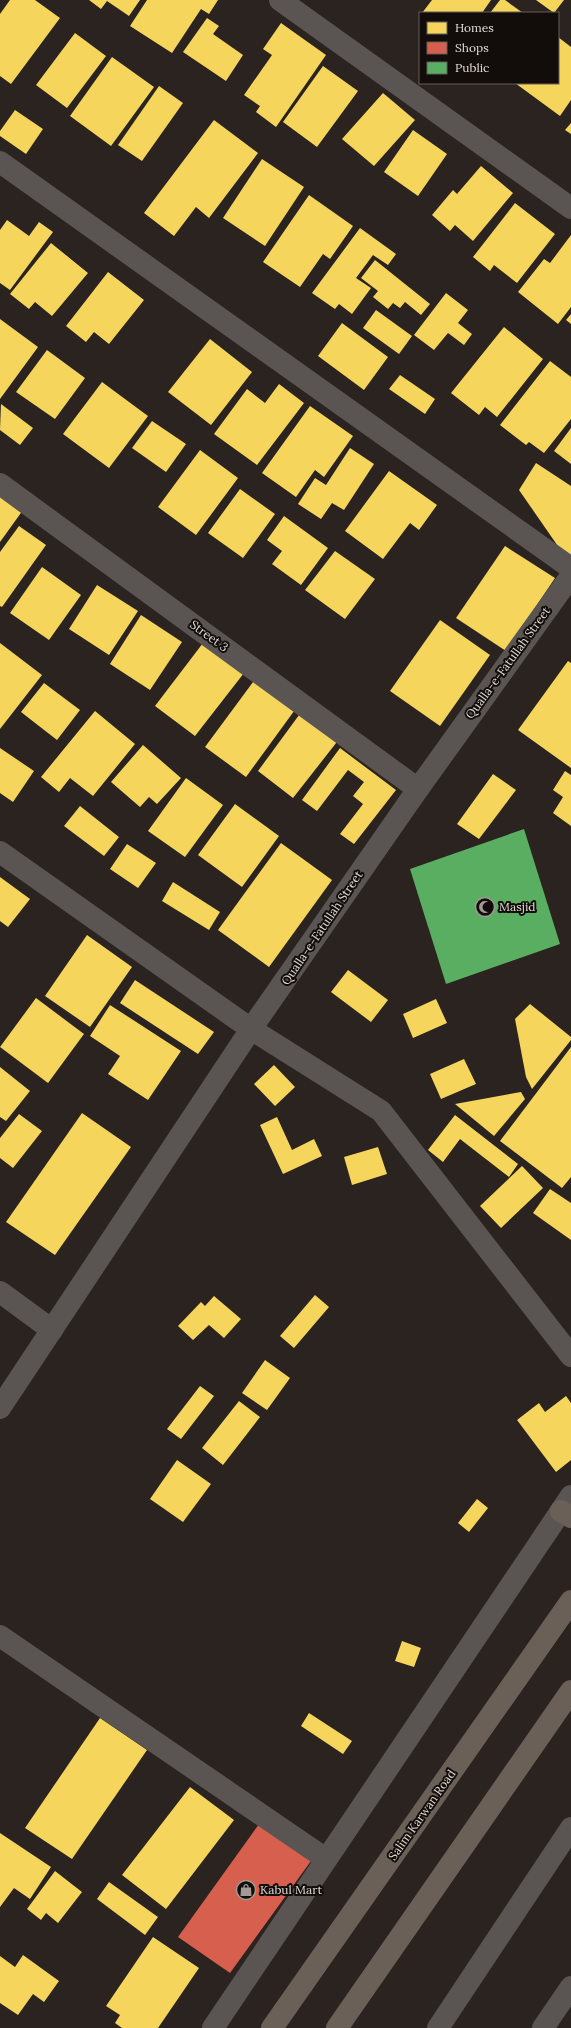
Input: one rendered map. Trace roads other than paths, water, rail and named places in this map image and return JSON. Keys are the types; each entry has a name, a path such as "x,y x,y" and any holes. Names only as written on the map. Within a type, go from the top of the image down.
{"main road":[{"name":"Salim Karwan Road","path":"272,2028 571,1601"},
{"path":"338,2028 571,1691"}],"street":[{"path":"280,0 571,208"},
{"path":"0,162 571,568"},
{"name":"Street 3","path":"0,484 418,789"},
{"name":"Qualla-e-Fatullah Street","path":"0,1408 251,1029 418,789 571,576"},
{"path":"0,852 251,1029 381,1111 571,1356"},
{"path":"0,1292 52,1330"},
{"path":"213,2028 326,1859 568,1508"},
{"path":"0,1636 326,1859"},
{"path":"438,2028 571,1828"},
{"path":"543,2028 571,1987"}],"place":[{"name":"Masjid","path":"485,907"},
{"name":"Kabul Mart","path":"246,1890"}]}
